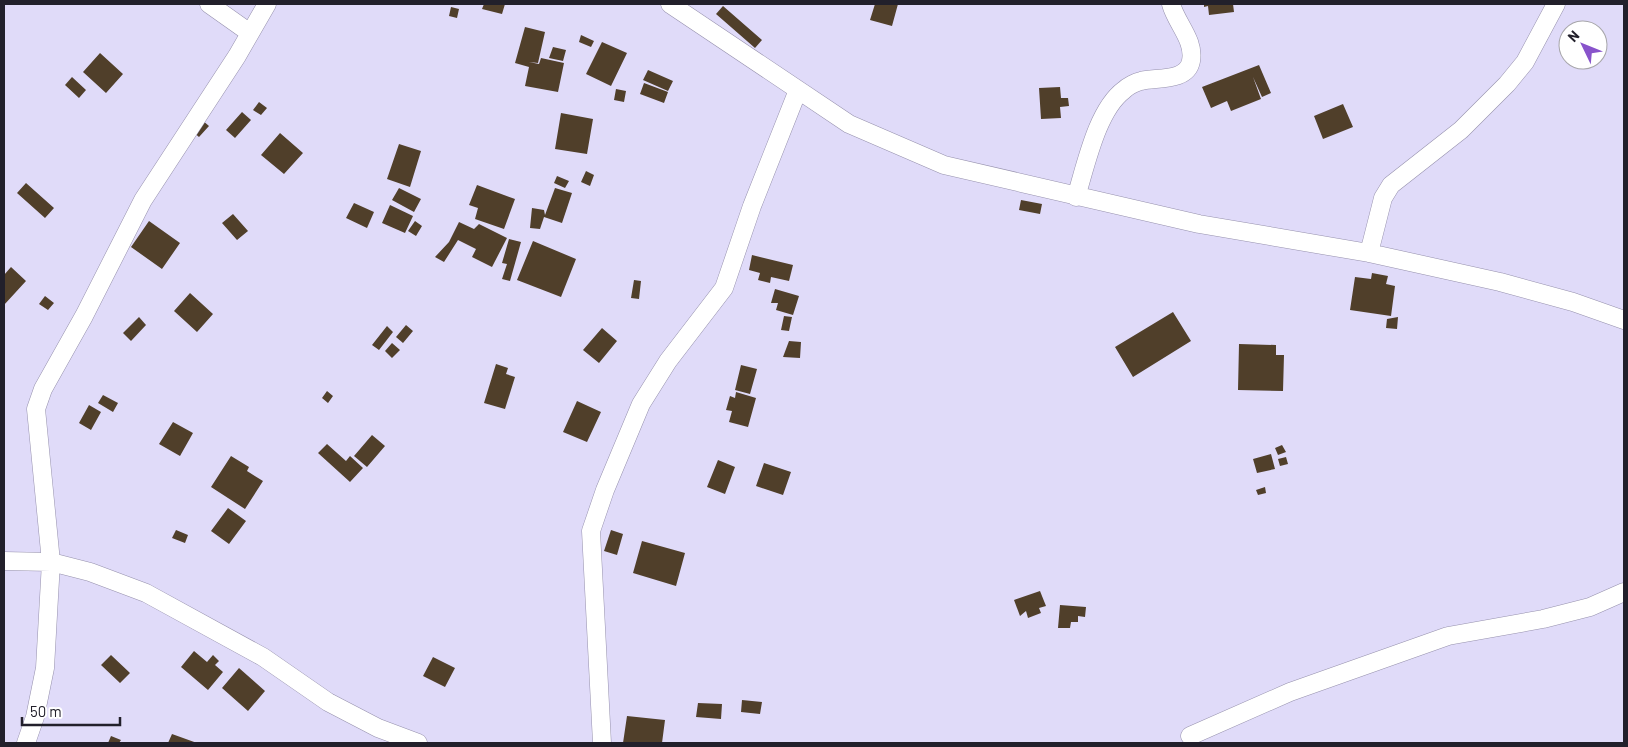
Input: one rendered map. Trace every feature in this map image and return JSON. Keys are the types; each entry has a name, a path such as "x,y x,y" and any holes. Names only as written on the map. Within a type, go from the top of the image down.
{"street":[{"path":"209,4 250,33"},
{"path":"26,743 45,668 52,562 36,409 43,389 84,316 143,200 267,4"},
{"path":"670,4 849,124 944,165 1199,224 1369,253 1500,282 1573,302 1624,320"},
{"path":"1076,197 1102,120 1114,100 1124,89 1140,81 1172,77 1183,72 1191,63 1192,50 1171,4"},
{"path":"1369,253 1383,198 1391,185 1460,130 1507,84 1530,55 1556,4"},
{"path":"602,743 591,531 605,490 641,404 668,362 724,288 752,206 798,90"},
{"path":"4,561 52,562 90,572 146,593 173,606 226,638 263,657 328,702 378,728 418,743"},
{"path":"1190,736 1298,688 1448,636 1544,619 1590,607 1624,592"}],"building":[{"path":"484,4 505,4 502,14 482,9"},
{"path":"875,4 898,4 892,26 870,20"},
{"path":"1204,4 1233,4 1234,12 1209,15 1208,6 1204,7"},
{"path":"723,6 762,40 755,48 716,14"},
{"path":"451,7 459,9 457,18 449,16"},
{"path":"525,27 545,32 538,63 529,62 539,64 541,58 564,63 558,92 525,86 529,67 515,63"},
{"path":"581,35 594,41 591,47 579,42"},
{"path":"602,42 627,53 611,86 586,74"},
{"path":"553,47 566,50 563,61 549,58"},
{"path":"100,53 123,74 106,93 83,72"},
{"path":"1259,65 1271,93 1262,97 1253,77 1261,99 1231,111 1227,101 1211,108 1202,87"},
{"path":"648,70 673,81 668,91 643,80"},
{"path":"72,77 86,90 79,98 65,85"},
{"path":"644,83 668,92 664,103 640,94"},
{"path":"1060,87 1061,98 1068,98 1069,106 1060,107 1061,118 1041,119 1039,88"},
{"path":"616,89 626,91 624,102 614,100"},
{"path":"259,102 267,108 261,115 253,110"},
{"path":"1343,104 1353,127 1323,139 1314,116"},
{"path":"242,112 251,120 235,138 226,130"},
{"path":"561,113 593,119 587,154 555,149"},
{"path":"202,120 209,126 199,137 192,131"},
{"path":"280,133 303,153 284,174 261,155"},
{"path":"399,144 421,151 410,187 387,179"},
{"path":"586,171 594,175 590,186 581,182"},
{"path":"557,176 569,181 565,188 554,183"},
{"path":"26,183 54,208 45,218 17,193"},
{"path":"477,185 515,199 504,229 475,219 478,208 469,205"},
{"path":"399,188 421,199 414,212 392,200"},
{"path":"555,188 572,193 562,223 544,217 540,229 530,228 532,208 544,210 545,215"},
{"path":"1021,200 1042,204 1040,214 1019,210"},
{"path":"354,203 374,212 367,228 346,218"},
{"path":"390,205 413,216 405,233 382,223"},
{"path":"233,214 248,231 237,240 222,223"},
{"path":"149,221 180,243 162,269 131,247"},
{"path":"415,221 422,226 416,236 408,231"},
{"path":"459,222 474,229 479,224 507,238 492,267 472,257 476,249 458,240 444,262 435,257 449,242"},
{"path":"509,239 521,242 510,281 502,279 507,264 502,263"},
{"path":"533,241 576,259 561,297 517,280"},
{"path":"752,255 793,265 789,281 771,277 770,283 758,280 760,273 749,270"},
{"path":"11,267 26,281 4,305 4,275"},
{"path":"1372,273 1388,276 1386,284 1395,286 1391,316 1350,310 1355,277 1371,279"},
{"path":"634,280 641,281 639,299 631,298"},
{"path":"775,289 799,296 793,315 776,310 778,303 771,303"},
{"path":"190,293 213,314 197,332 174,311"},
{"path":"45,296 54,303 48,310 39,304"},
{"path":"1173,312 1191,341 1133,377 1115,347"},
{"path":"784,316 792,317 789,331 781,330"},
{"path":"139,317 146,325 131,341 123,333"},
{"path":"1398,317 1397,329 1386,328 1387,319"},
{"path":"406,325 413,331 403,343 396,337"},
{"path":"387,326 393,332 379,350 372,345"},
{"path":"602,328 617,341 599,363 583,350"},
{"path":"789,341 801,342 800,358 783,357"},
{"path":"392,343 400,350 392,358 385,351"},
{"path":"1239,344 1276,345 1276,355 1284,355 1283,391 1238,390"},
{"path":"496,364 508,368 506,374 515,377 505,409 484,403"},
{"path":"741,365 757,369 750,394 735,390"},
{"path":"327,391 333,396 328,403 322,398"},
{"path":"736,392 756,398 748,427 729,422 732,411 726,410 730,396 735,398"},
{"path":"103,395 118,403 113,412 98,403"},
{"path":"577,401 601,412 587,442 563,432"},
{"path":"89,405 101,412 91,430 79,423"},
{"path":"173,422 193,433 180,456 159,444"},
{"path":"372,435 385,446 367,467 354,456"},
{"path":"327,444 346,461 350,456 363,468 350,482 318,453"},
{"path":"1282,445 1286,452 1278,455 1275,448"},
{"path":"1271,454 1275,469 1257,473 1253,459"},
{"path":"231,456 249,467 247,471 263,481 245,509 211,487"},
{"path":"1286,457 1288,464 1280,466 1278,459"},
{"path":"718,460 735,467 725,494 707,487"},
{"path":"764,463 791,472 783,495 756,486"},
{"path":"1265,487 1266,493 1258,495 1256,490"},
{"path":"228,508 246,521 229,544 211,531"},
{"path":"176,530 188,535 185,543 172,538"},
{"path":"611,530 623,534 617,555 604,551"},
{"path":"642,541 685,553 676,586 633,573"},
{"path":"1040,591 1046,606 1039,608 1041,613 1028,618 1026,611 1020,616 1014,600"},
{"path":"1060,605 1086,607 1085,617 1078,616 1078,622 1071,622 1070,628 1058,628"},
{"path":"194,651 207,662 213,655 219,661 215,665 223,672 208,690 181,667"},
{"path":"111,655 130,673 120,683 101,665"},
{"path":"433,657 455,668 445,687 423,676"},
{"path":"239,668 265,691 248,711 222,688"},
{"path":"742,700 762,702 760,714 741,712"},
{"path":"698,703 722,704 721,719 696,717"},
{"path":"627,716 665,720 662,743 623,743"},
{"path":"172,734 197,743 168,743"},
{"path":"111,736 121,740 119,743 108,743"}]}
